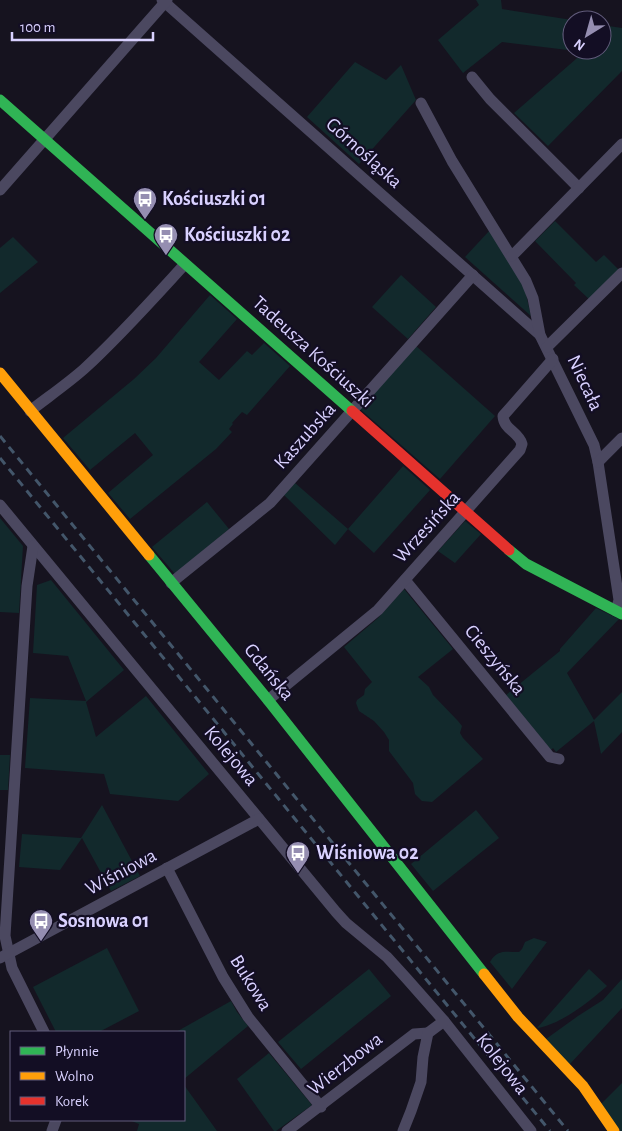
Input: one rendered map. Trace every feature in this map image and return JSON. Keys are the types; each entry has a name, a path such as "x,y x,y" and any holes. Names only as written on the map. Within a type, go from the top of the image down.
{"street":[{"path":"0,190 165,1"},
{"name":"Górnośląska","path":"165,1 540,335"},
{"path":"472,77 490,99 579,188"},
{"name":"Tadeusza Kościuszki","path":"0,100 526,564 619,613"},
{"name":"Niecała","path":"421,103 452,161 512,256 533,298 540,335 594,445 619,600 619,613"},
{"path":"512,256 622,144"},
{"path":"30,411 82,370 100,353 136,318 185,264"},
{"name":"Niecała","path":"547,347 622,273"},
{"name":"Kaszubska","path":"171,583 270,504 473,275"},
{"name":"Wrzesińska","path":"268,700 378,610 522,447 521,440 504,424 503,416 553,359"},
{"name":"Gdańska","path":"0,373 268,700 503,1000 583,1086 614,1131"},
{"path":"598,462 622,438"},
{"name":"Kolejowa","path":"0,505 336,912 346,923 387,957 444,1020 531,1131"},
{"path":"33,546 27,586 4,956 44,1031"},
{"name":"Cieszyńska","path":"405,580 549,755 559,759"},
{"name":"Wiśniowa","path":"4,956 259,819"},
{"name":"Bukowa","path":"167,868 223,977 248,1017 321,1107"},
{"path":"403,1131 420,1082 428,1033 444,1020"},
{"name":"Wierzbowa","path":"287,1131 321,1107 414,1034 428,1033"}],"green space":[{"path":"476,0 501,0 502,9 562,18 562,49 502,42 463,73 438,40 479,5"},
{"path":"612,26 622,28 622,71 548,146 514,113 575,60 612,60"},
{"path":"355,62 386,80 401,65 416,100 359,164 307,117"},
{"path":"555,221 596,262 604,255 620,271 590,300 535,241"},
{"path":"490,230 523,281 531,316 465,257"},
{"path":"13,237 38,262 0,293 0,248"},
{"path":"401,275 436,307 408,339 372,307"},
{"path":"210,295 237,319 199,362 219,380 247,351 252,355 264,343 290,366 247,415 242,412 232,423 229,429 232,432 216,449 130,519 108,493 153,455 135,433 90,470 63,438 134,379 156,358"},
{"path":"416,346 495,416 440,479 360,409"},
{"path":"403,466 430,490 374,553 348,529"},
{"path":"295,483 348,529 335,545 284,495"},
{"path":"207,502 229,529 175,574 152,547"},
{"path":"0,518 23,546 19,613 0,612"},
{"path":"465,521 481,534 455,563 438,551"},
{"path":"51,580 124,670 86,702 96,737 146,696 209,774 178,801 110,794 104,774 25,768 30,698 86,701 68,656 33,653 37,585"},
{"path":"404,589 453,649 418,677 429,687 433,695 462,726 460,733 463,738 483,759 432,802 422,801 415,794 413,783 389,751 389,740 384,732 374,721 359,711 356,703 357,700 364,695 365,689 372,682 344,647 378,618"},
{"path":"596,608 619,619 567,673 594,720 622,692 622,732 601,754 594,721 556,752 553,748 551,750 506,695 560,651"},
{"path":"0,755 10,755 8,790 0,790"},
{"path":"102,805 140,876 111,891 82,838 60,870 19,867 22,834 81,838"},
{"path":"476,810 499,838 433,891 411,864"},
{"path":"534,938 547,942 512,989 490,962 499,953 519,952 525,942"},
{"path":"107,948 139,1011 101,1031 55,1031 33,987"},
{"path":"369,969 391,996 301,1069 278,1042"},
{"path":"589,969 607,986 565,1017 537,1028"},
{"path":"622,979 622,1008 569,1065 546,1039 603,1000"},
{"path":"231,1001 248,1026 185,1078 185,1031 178,1031"},
{"path":"269,1053 312,1105 276,1131 274,1131 237,1079"},
{"path":"622,1083 622,1131 620,1131 601,1104"},
{"path":"185,1086 217,1131 137,1131 139,1124 132,1121 185,1121"}],"railway":[{"path":"0,436 568,1131"},
{"path":"0,458 550,1131"}],"traffic: fast":[{"path":"0,100 352,411"},
{"path":"509,550 526,564 622,614"},
{"path":"149,555 268,700 484,974"}],"traffic: slow":[{"path":"0,373 149,555"},
{"path":"484,974 518,1017 583,1086 614,1131"}],"traffic: jam":[{"path":"352,411 509,550"}],"place":[{"name":"Kościuszki 01","path":"145,220"},
{"name":"Kościuszki 02","path":"166,256"},
{"name":"Wiśniowa 02","path":"298,874"},
{"name":"Sosnowa 01","path":"41,942"}]}
